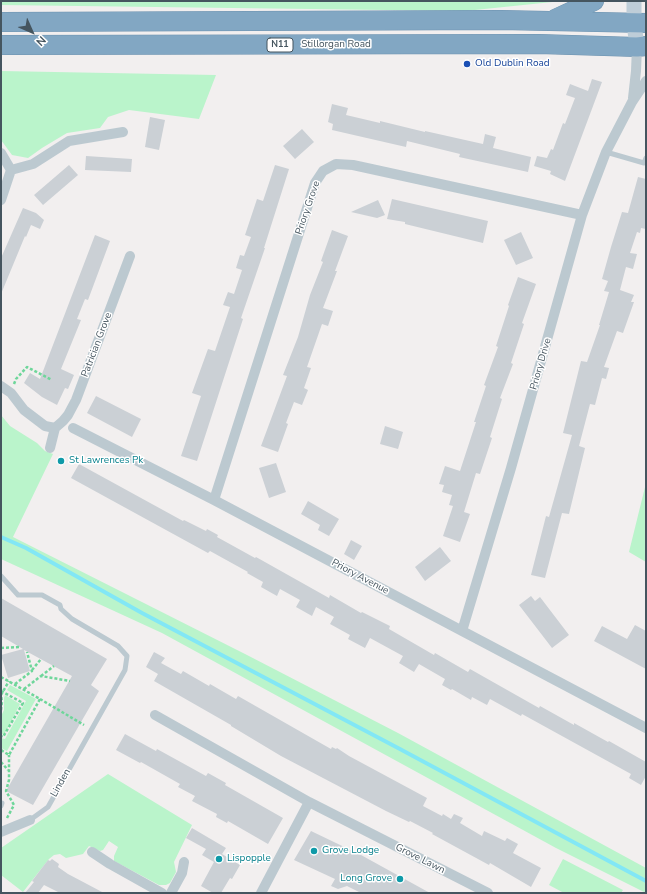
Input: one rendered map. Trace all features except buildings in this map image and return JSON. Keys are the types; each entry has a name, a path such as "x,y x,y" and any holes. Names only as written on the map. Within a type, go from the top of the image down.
{"highway":[{"path":"550,21 594,1"},
{"path":"1,22 550,21 640,23"},
{"name":"Stillorgan Road","path":"1,45 539,44 642,47"}],"street":[{"path":"634,1 640,23 642,47"},
{"name":"Priory Drive","path":"632,102 636,71 642,47"},
{"name":"Priory Drive","path":"462,631 511,468 582,215 606,152 632,102 646,81"},
{"path":"11,170 33,164 69,140 123,132"},
{"path":"1,153 11,170 1,200"},
{"name":"Priory Grove","path":"214,500 315,183 323,171 336,164 353,165 582,215"},
{"name":"Patrician Grove","path":"54,428 68,415 76,400 130,256"},
{"path":"1,386 11,393 24,410 45,426 54,428 50,448"},
{"name":"Priory Avenue","path":"73,428 214,500 646,728"},
{"name":"Grove Lawn","path":"155,715 309,802 488,893"},
{"path":"260,893 309,802"},
{"name":"Linden","path":"2,828 30,820"},
{"path":"92,852 110,864 162,893"},
{"path":"171,893 182,873 184,862"}],"lane":[{"path":"606,152 644,163 646,158"},
{"name":"Linden","path":"1,576 18,595 42,596 60,605 61,609 72,619 118,646 127,656 125,670 91,728 48,807 30,820"}],"path":[{"path":"16,379 28,367 52,380"},
{"path":"1,648 19,647"},
{"path":"27,652 32,671"},
{"path":"15,684 32,671 41,659"},
{"path":"24,689 54,666"},
{"path":"1,676 91,728"},
{"path":"41,676 70,681"},
{"path":"1,710 2,691 9,681"},
{"path":"1,736 3,737 22,703 2,691"},
{"path":"2,828 14,805 6,790 9,780 9,755 40,699"},
{"path":"1,750 9,755"},
{"path":"1,762 9,771"}],"green space":[{"path":"1,1 562,1 465,11 1,5"},
{"path":"1,71 216,75 199,119 129,110 108,117 100,128 67,133 28,158 12,155 1,140"},
{"path":"1,415 10,426 37,443 45,451 53,454 13,537 398,733 646,868 646,893 556,848 162,633 1,559"},
{"path":"646,483 646,562 629,552"},
{"path":"10,685 36,699 7,751 1,748 1,738 5,739 26,701 7,690"},
{"path":"5,695 20,704 4,735 1,733 1,716 4,710"},
{"path":"108,774 192,825 174,862 176,872 170,883 166,885 159,885 114,861 114,856 118,847 109,841 103,850 100,851 89,846 83,854 66,858 60,854 54,855 49,859 23,892 1,875 1,848"},
{"path":"563,859 623,890 621,893 564,893 549,885"}],"waterway":[{"path":"1,537 26,548 142,613 646,881"}],"place":[{"name":"Old Dublin Road","path":"467,64"},
{"name":"St Lawrences Pk","path":"61,461"},
{"name":"Grove Lodge","path":"314,851"},
{"name":"Lispopple","path":"219,859"},
{"name":"Long Grove","path":"400,879"}]}
